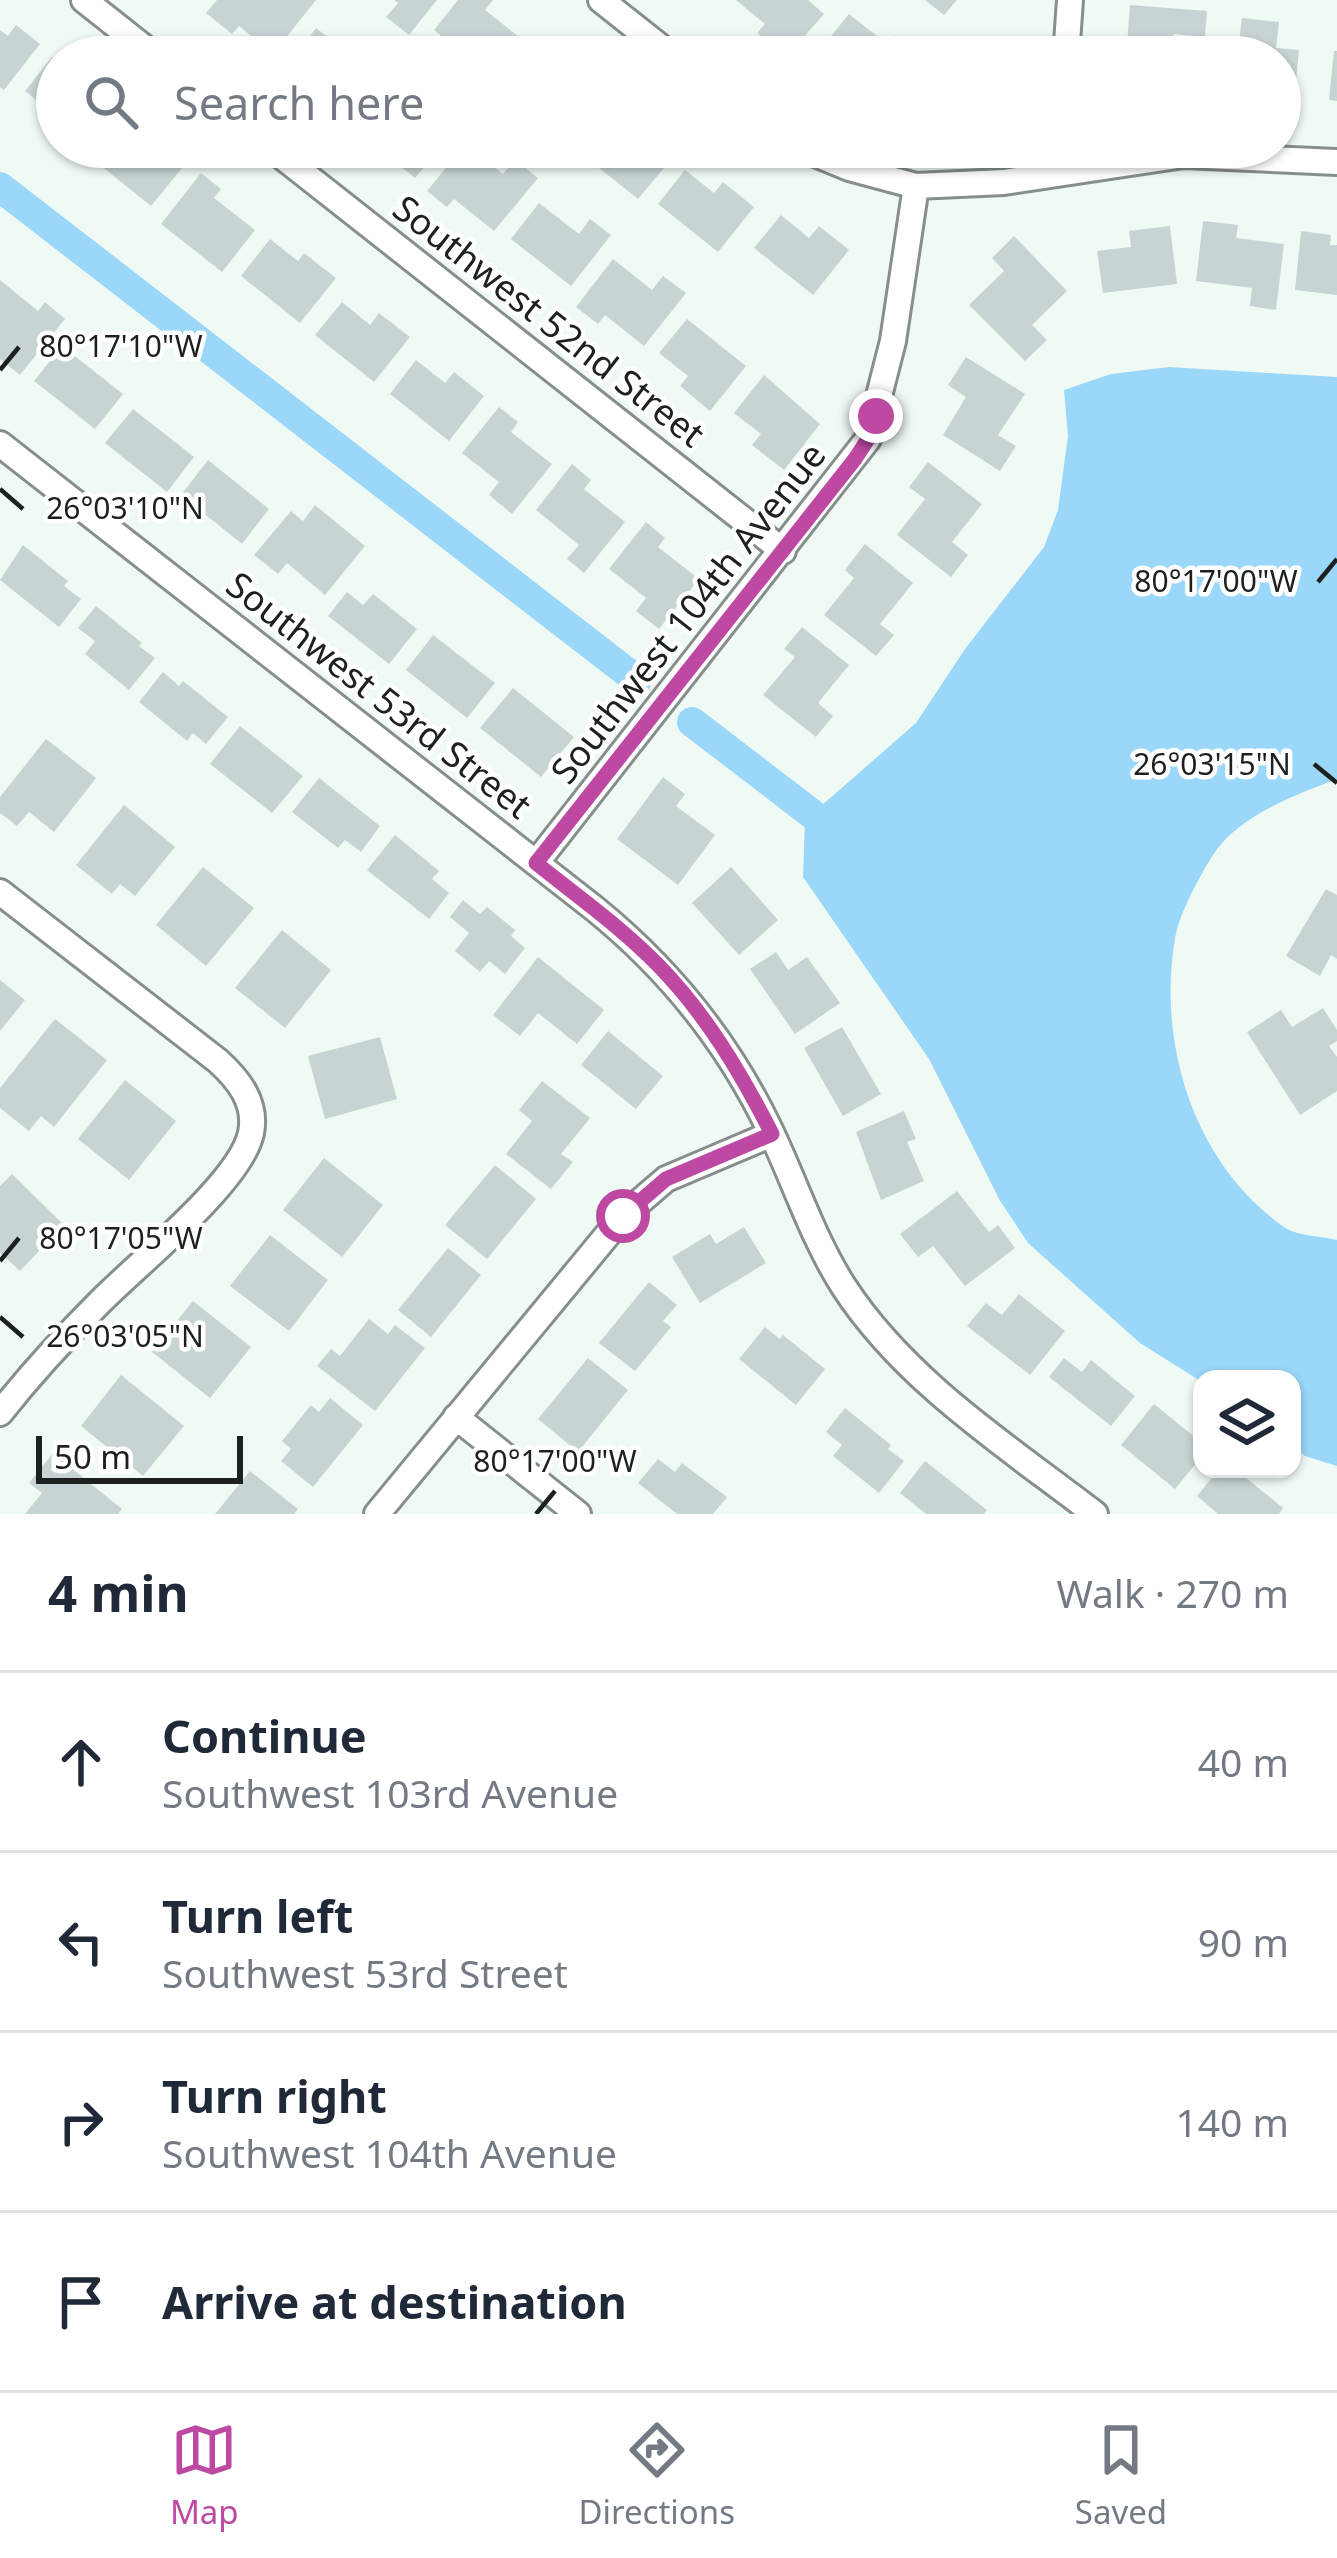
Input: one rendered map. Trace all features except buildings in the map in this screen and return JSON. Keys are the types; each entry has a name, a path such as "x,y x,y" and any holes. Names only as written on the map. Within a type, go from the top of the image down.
{"street":[{"path":"84,0 129,36"},
{"path":"601,0 647,36"},
{"path":"1067,36 1070,0"},
{"path":"1301,160 1337,162"},
{"name":"Southwest 52nd Street","path":"297,168 783,551"},
{"path":"849,168 916,186 1004,182 1096,168"},
{"path":"1055,168 1055,174"},
{"name":"Southwest 104th Avenue","path":"536,863 868,439 893,341 916,186"},
{"name":"Southwest 53rd Street","path":"0,444 632,940 682,992 728,1054 772,1134 825,1255 866,1317 922,1376 1064,1505 1095,1514"},
{"path":"0,892 218,1061 239,1083 251,1110 248,1142 201,1205 72,1330 0,1413"},
{"path":"377,1514 623,1216 666,1179 772,1134"},
{"path":"456,1417 578,1514"}],"water":[{"path":"1169,367 1337,377 1337,779 1269,808 1224,841 1181,918 1171,979 1178,1060 1189,1099 1226,1170 1284,1227 1337,1240 1337,1466 1301,1453 1301,1370 1193,1370 1193,1376 1140,1343 1028,1243 999,1199 929,1059 803,877 805,820 916,723 965,649 1044,547 1058,510 1068,436 1064,390 1111,374"}],"waterway":[{"path":"0,187 637,680"},
{"path":"692,722 812,814"}],"route":[{"path":"623,1216 666,1179 772,1134 728,1054 682,992 632,940 536,863 855,459 876,416"}]}
